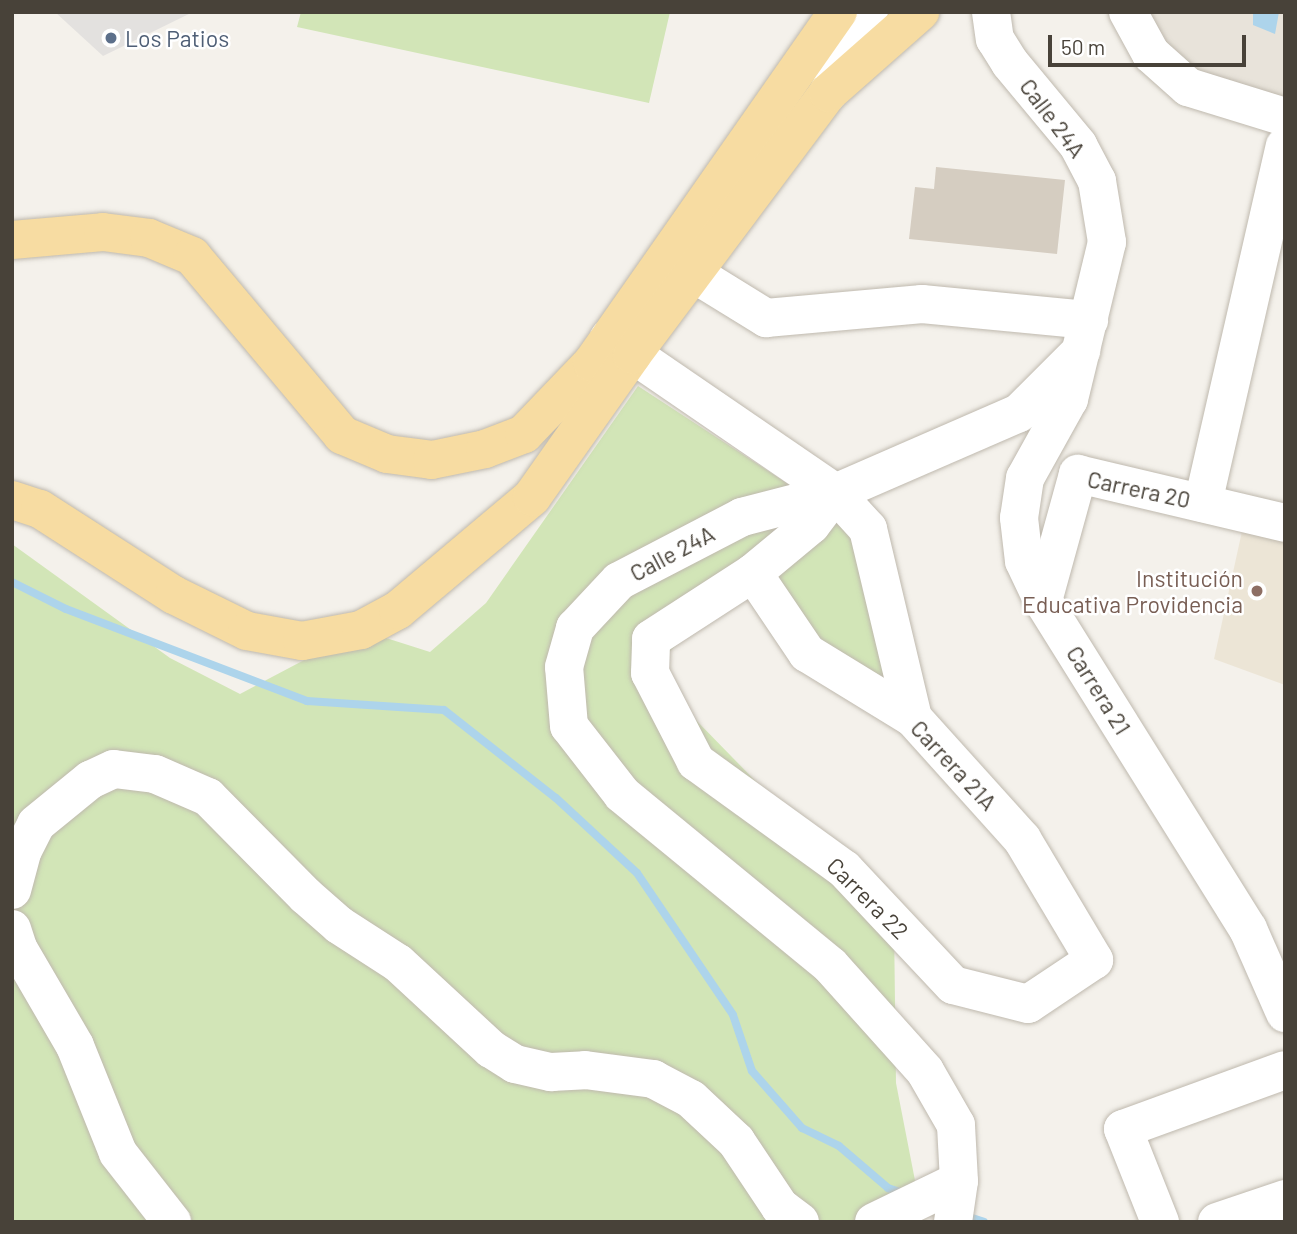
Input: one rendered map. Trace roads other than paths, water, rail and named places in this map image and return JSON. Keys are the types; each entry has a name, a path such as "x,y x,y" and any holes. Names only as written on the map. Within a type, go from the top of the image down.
{"main road":[{"path":"12,500 40,509 174,595 247,632 302,641 361,631 398,610 532,497 705,198 838,12"},
{"path":"12,240 103,232 149,237 192,256 326,421 342,435 387,454 432,460 485,449 524,434 693,274 828,93 920,12"}],"street":[{"path":"828,93 869,12"},
{"name":"Calle 24A","path":"953,1222 960,1181 956,1125 925,1071 830,965 622,794 585,750 569,726 565,706 564,667 575,628 619,581 742,517 835,493 1019,413 1085,335 1107,242 1097,181 1078,145 1010,63 995,39 991,12"},
{"path":"1128,12 1151,54 1188,87 1285,117"},
{"path":"1203,503 1285,146"},
{"path":"705,198 692,249 693,274 766,318 922,304 1085,335"},
{"name":"Carrera 21","path":"1085,335 1069,398 1025,478 1019,517 1024,561 1044,601 1248,929 1285,1013"},
{"path":"620,346 835,493 868,529 913,718"},
{"name":"Carrera 20","path":"1044,601 1078,474 1285,523"},
{"path":"753,573 811,525 835,493"},
{"name":"Carrera 22","path":"753,573 651,639 650,673 696,762 844,869 953,985 1028,1004 1094,960"},
{"name":"Carrera 21A","path":"753,573 807,653 913,718 1022,839 1094,960"},
{"path":"12,890 22,852 36,824 90,780 114,769 155,774 208,797 314,904 398,963 491,1049 515,1064 551,1072 585,1070 653,1079 691,1099 736,1141 780,1207 800,1222"},
{"path":"12,929 75,1046 118,1153 172,1222"},
{"path":"1160,1222 1123,1129 1285,1070"},
{"path":"874,1222 960,1181"},
{"path":"1217,1222 1285,1199"}],"water":[{"path":"1253,12 1279,12 1275,34 1253,25"}],"waterway":[{"path":"12,582 66,609 307,701 444,710 556,798 637,873 733,1015 752,1071 802,1128 839,1146 888,1188 905,1194"},
{"path":"963,1215 984,1222"}],"place":[{"name":"Los Patios","path":"111,38"},
{"name":"Institución Educativa Providencia","path":"1257,591"}]}
